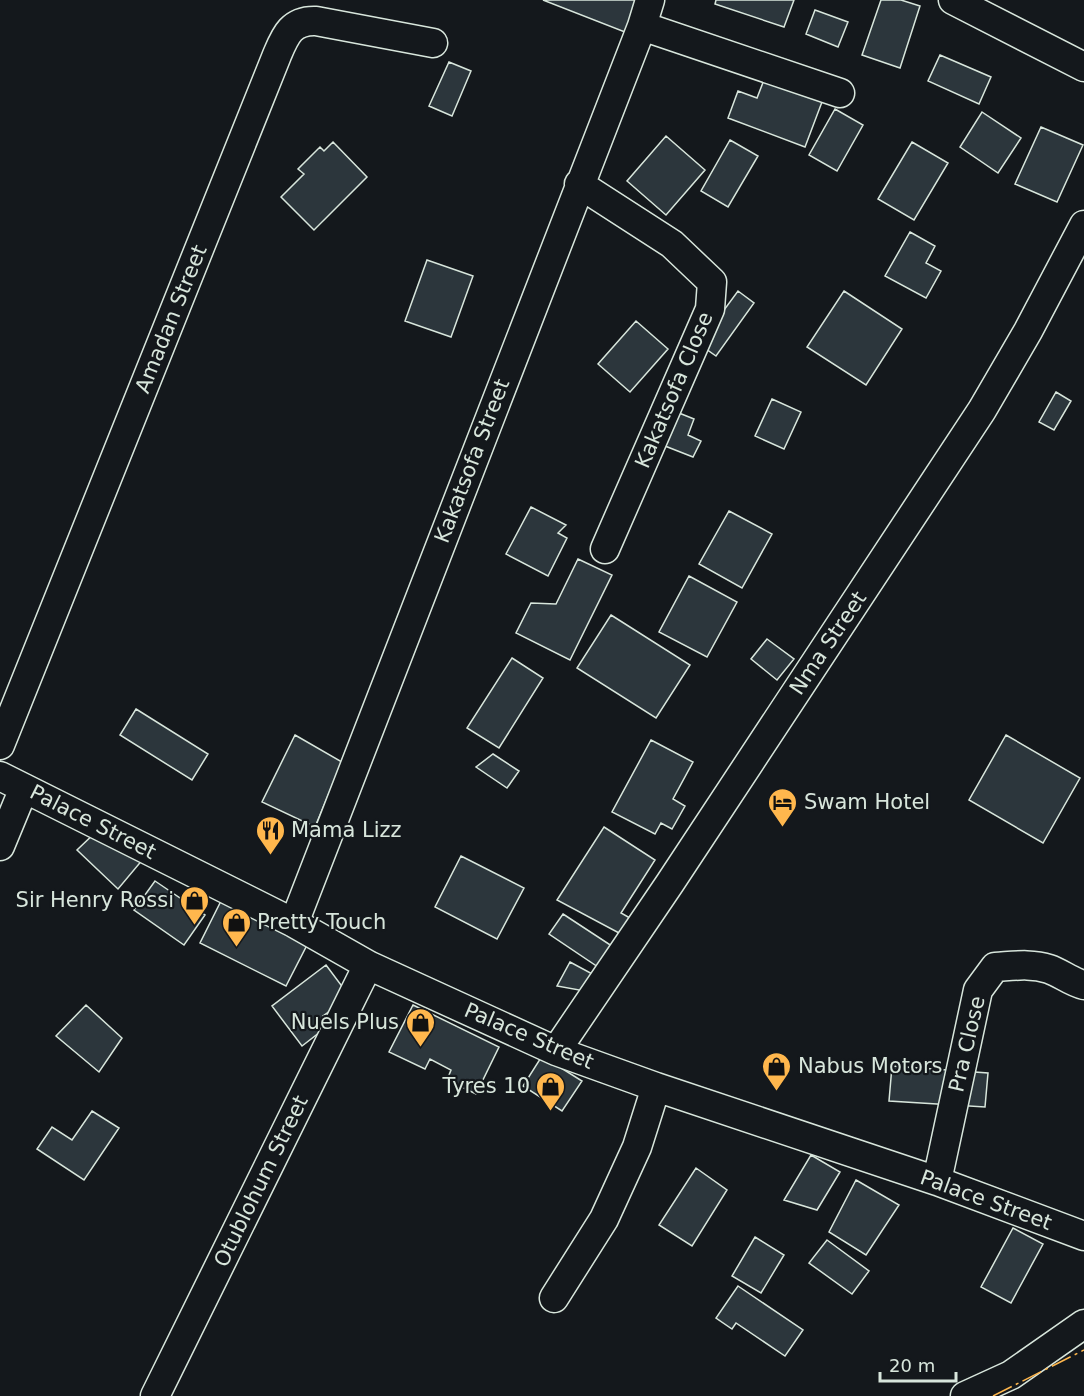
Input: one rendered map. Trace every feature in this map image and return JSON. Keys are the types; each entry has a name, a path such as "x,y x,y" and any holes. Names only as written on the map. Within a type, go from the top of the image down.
{"street":[{"path":"953,0 1084,67"},
{"path":"646,13 840,93"},
{"name":"Kakatsofa Street","path":"294,922 646,13"},
{"name":"Amadan Street","path":"0,745 288,32 306,21 316,21 433,43"},
{"name":"Kakatsofa Close","path":"579,184 672,244 712,282 710,309 605,549"},
{"name":"Nma Street","path":"556,1051 670,883 982,410 1028,332 1084,225"},
{"path":"0,846 12,782"},
{"name":"Palace Street","path":"12,782 294,922 368,965 556,1051 937,1181 1084,1236"},
{"name":"Pra Close","path":"937,1181 978,990 995,967 1024,964 1049,969 1074,983 1084,985"},
{"name":"Otublohum Street","path":"155,1396 368,965"},
{"path":"554,1298 604,1220 637,1147 656,1087"},
{"path":"965,1396 1011,1375 1084,1324"}],"building":[{"path":"543,0 639,0 630,34"},
{"path":"716,0 794,0 784,27 715,4"},
{"path":"881,0 901,0 920,6 900,68 862,55"},
{"path":"815,10 848,22 838,47 806,34"},
{"path":"940,55 991,77 979,104 928,81"},
{"path":"449,62 471,71 452,116 429,106"},
{"path":"767,72 825,94 805,147 728,118 738,91 757,98"},
{"path":"835,109 863,125 837,171 809,155"},
{"path":"982,112 1021,138 998,173 960,147"},
{"path":"1041,127 1083,145 1057,202 1015,184"},
{"path":"666,136 705,170 666,215 627,181"},
{"path":"730,140 758,156 728,207 701,191"},
{"path":"333,142 367,177 314,230 281,197 304,174 298,169 320,147 324,151"},
{"path":"912,142 948,163 914,220 878,199"},
{"path":"910,232 935,246 926,263 941,271 926,298 885,276"},
{"path":"427,260 473,276 451,337 405,321"},
{"path":"738,291 754,303 716,356 699,344"},
{"path":"844,291 902,329 866,385 807,347"},
{"path":"636,321 668,349 630,392 598,364"},
{"path":"1056,392 1071,401 1054,430 1039,422"},
{"path":"772,399 801,412 784,449 755,436"},
{"path":"679,413 694,419 688,435 701,441 693,457 665,446"},
{"path":"531,507 566,525 558,533 567,538 548,576 506,554"},
{"path":"729,511 772,534 742,588 699,564"},
{"path":"578,559 612,575 570,660 516,633 531,603 556,604"},
{"path":"689,576 737,602 707,657 659,632"},
{"path":"611,615 690,665 656,718 577,668"},
{"path":"767,639 794,659 777,680 751,659"},
{"path":"512,658 543,678 499,748 467,728"},
{"path":"136,709 208,754 192,780 120,735"},
{"path":"295,735 342,762 315,827 262,802"},
{"path":"1006,735 1080,778 1043,843 969,800"},
{"path":"651,740 693,762 673,799 685,806 672,829 661,823 655,834 612,812"},
{"path":"493,754 519,771 507,788 476,767"},
{"path":"604,827 655,860 621,913 630,918 619,933 557,900"},
{"path":"98,830 144,858 118,889 77,850"},
{"path":"461,856 524,888 497,939 435,907"},
{"path":"155,881 205,915 184,945 134,910"},
{"path":"221,901 307,945 286,986 200,943"},
{"path":"563,914 618,950 604,971 549,934"},
{"path":"570,962 598,977 590,992 557,986"},
{"path":"326,965 350,997 323,1016 329,1025 302,1046 272,1006"},
{"path":"86,1005 122,1038 99,1072 56,1036"},
{"path":"413,1005 499,1047 476,1094 447,1080 451,1070 430,1059 425,1069 389,1052"},
{"path":"542,1056 582,1081 562,1111 523,1086"},
{"path":"892,1066 988,1073 985,1107 889,1101"},
{"path":"92,1111 119,1128 84,1180 37,1149 52,1127 72,1140"},
{"path":"811,1155 840,1172 817,1210 784,1200"},
{"path":"696,1168 727,1190 692,1246 659,1225"},
{"path":"856,1180 899,1205 866,1255 829,1232"},
{"path":"1013,1228 1043,1244 1011,1303 981,1287"},
{"path":"755,1237 784,1255 761,1293 732,1276"},
{"path":"827,1240 869,1271 852,1294 809,1263"},
{"path":"738,1286 803,1330 785,1356 736,1323 732,1329 716,1318"}],"power":[{"path":"993,1396 1084,1350"}],"place":[{"name":"Swam Hotel","path":"783,828"},
{"name":"Mama Lizz","path":"270,856"},
{"name":"Sir Henry Rossi","path":"195,926"},
{"name":"Pretty Touch","path":"236,948"},
{"name":"Nuels Plus","path":"420,1048"},
{"name":"Nabus Motors","path":"777,1092"},
{"name":"Tyres 10","path":"551,1112"}]}
